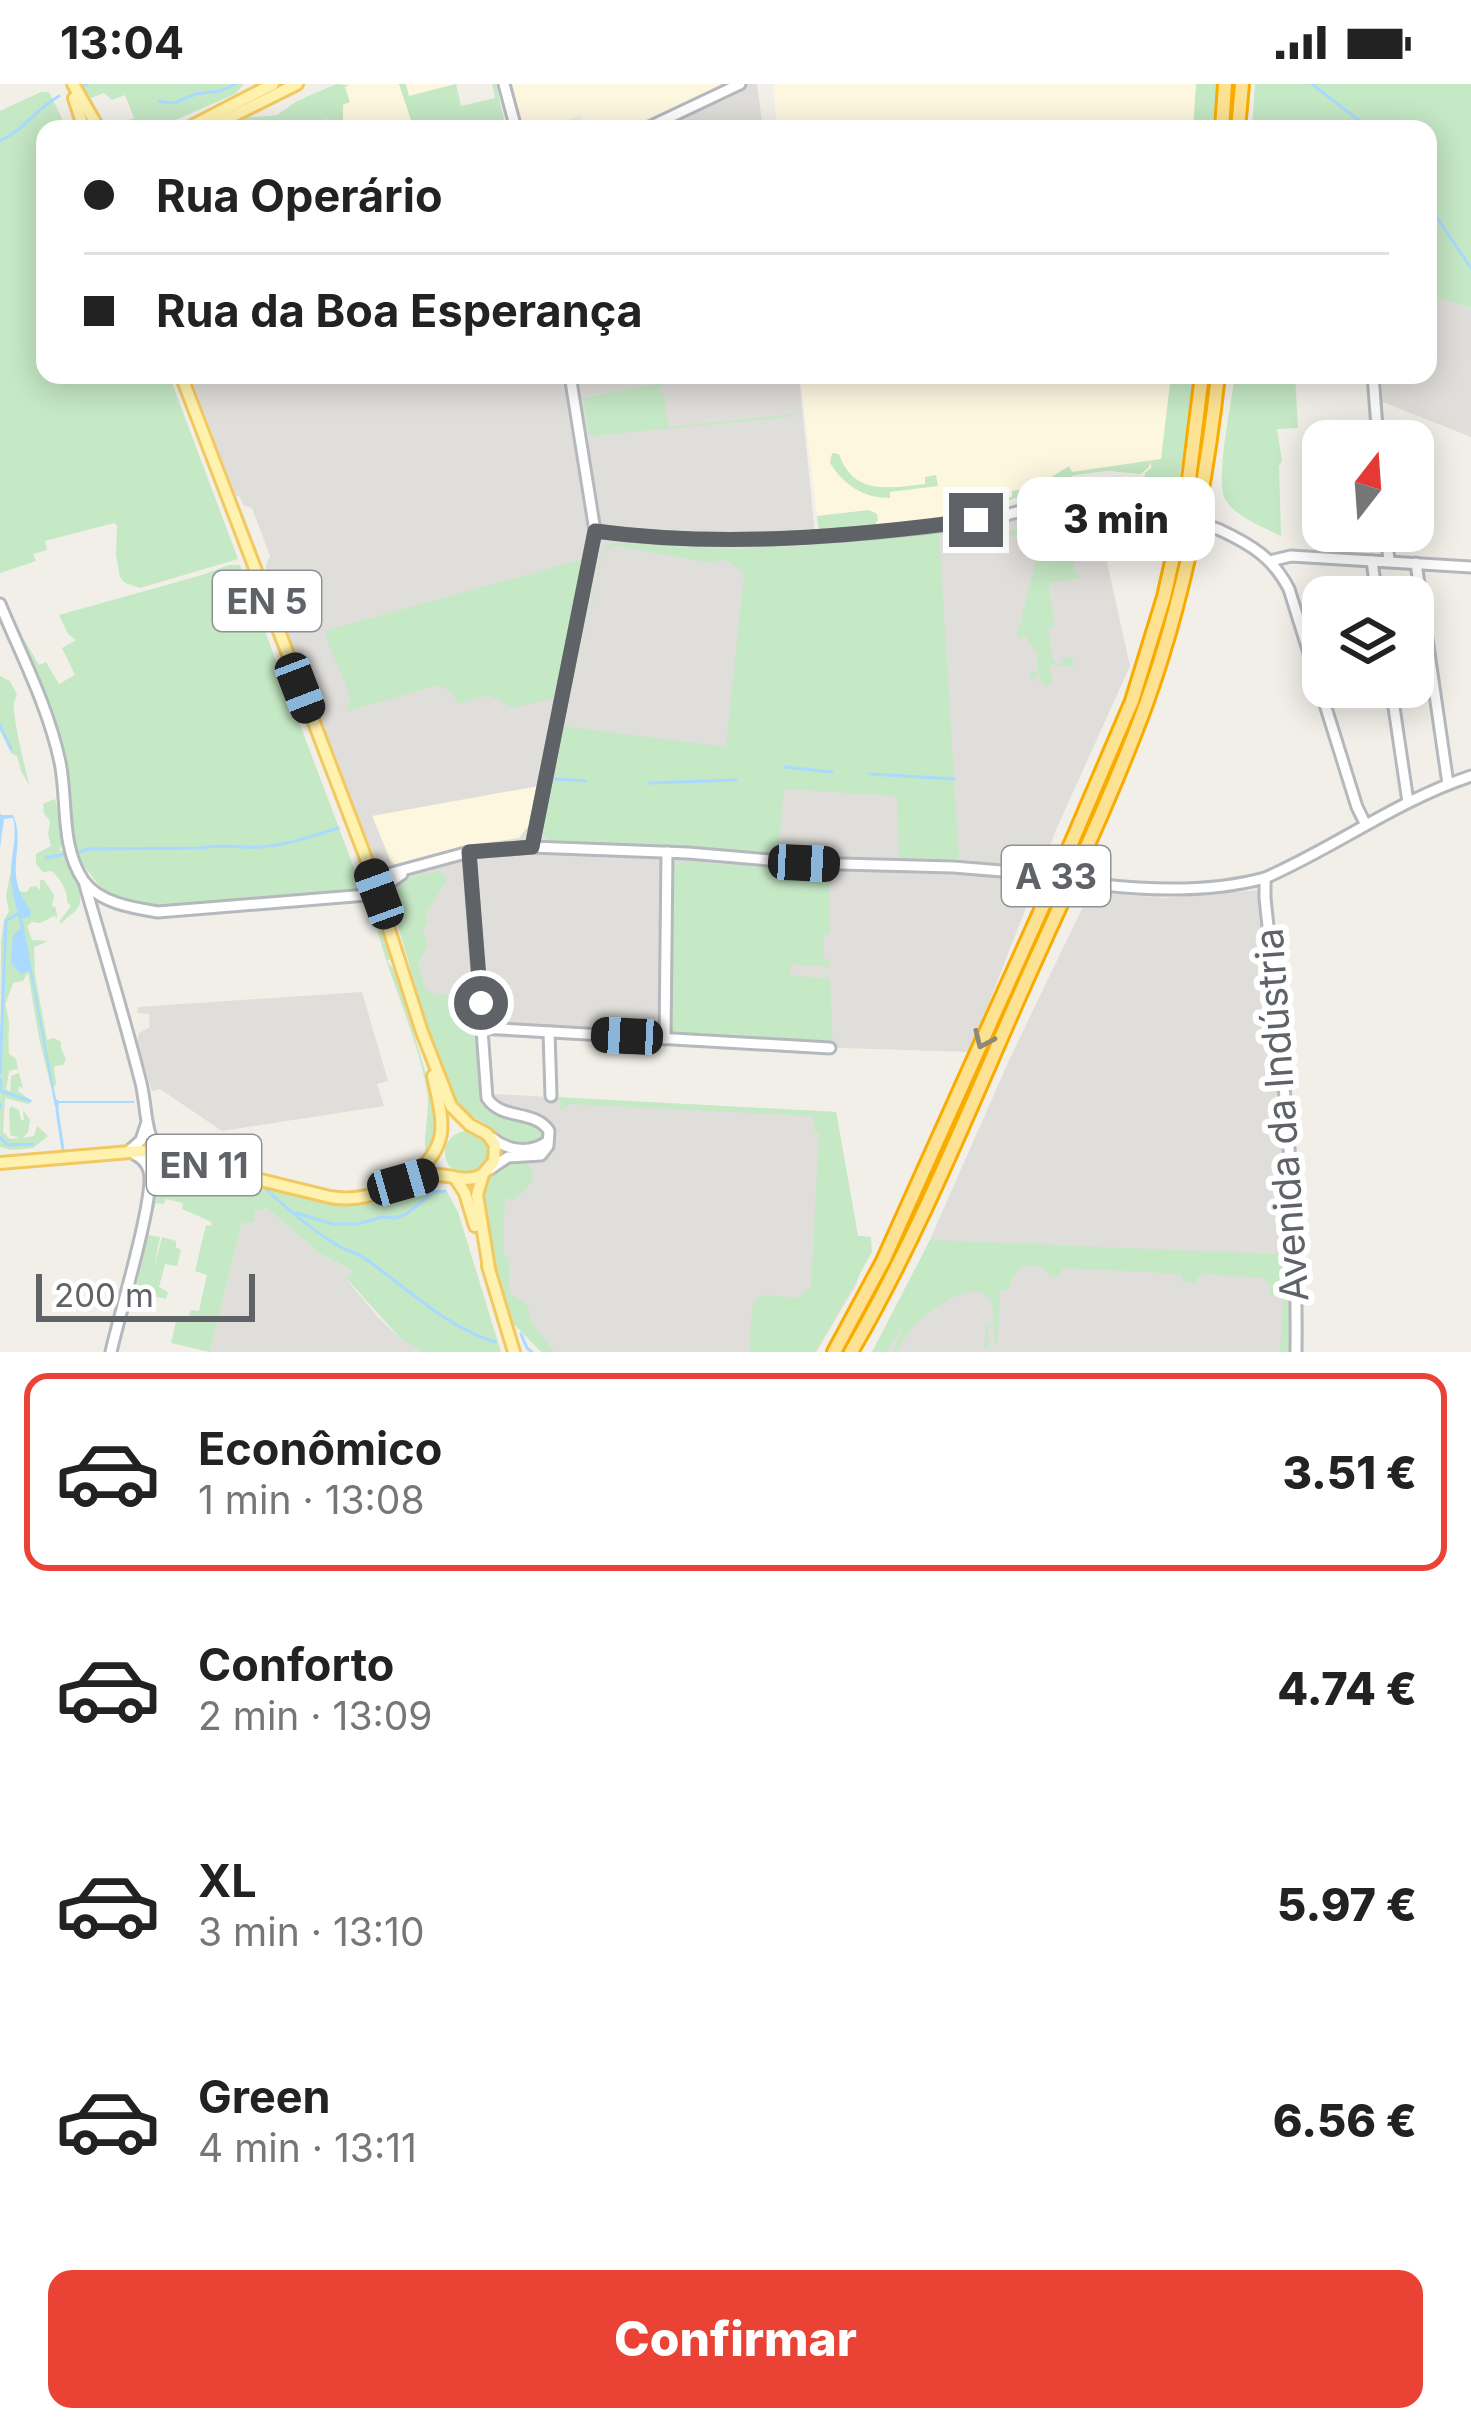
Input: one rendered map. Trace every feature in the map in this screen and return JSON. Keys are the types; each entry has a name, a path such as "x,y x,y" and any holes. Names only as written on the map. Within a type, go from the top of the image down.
{"highway":[{"path":"1223,120 1225,84"},
{"path":"1239,120 1242,84"},
{"name":"A 33","path":"833,1352 883,1261 1132,700 1164,597 1187,495 1201,384"},
{"name":"A 33","path":"851,1352 973,1101 1144,710 1188,562 1217,384"}],"main road":[{"path":"71,84 81,120"},
{"path":"71,84 93,120"},
{"path":"203,120 273,84"},
{"path":"226,120 297,84"},
{"name":"EN 5","path":"184,384 381,899 442,1116 440,1165 465,1193 514,1352"},
{"name":"EN 5","path":"422,1032 451,1106 470,1126"},
{"path":"440,1144 456,1126 470,1126 491,1137"},
{"name":"EN 5","path":"489,1268 477,1195 496,1153 491,1137"},
{"name":"EN 11","path":"403,1182 423,1167 440,1144"},
{"name":"EN 11","path":"0,1163 129,1151 159,1154 340,1199 373,1196 427,1176 454,1178"},
{"path":"454,1178 470,1180 486,1172"}],"street":[{"path":"504,84 514,120"},
{"path":"663,120 740,84"},
{"path":"675,114 676,120"},
{"path":"532,847 595,531 571,384"},
{"path":"1373,384 1376,420"},
{"path":"595,531 799,538 996,517 1087,494 1126,496 1220,530 1270,560 1289,589 1365,823"},
{"path":"1388,552 1389,561"},
{"path":"1270,560 1291,556 1471,567"},
{"path":"1372,561 1374,576"},
{"path":"1416,562 1448,784"},
{"path":"0,604 42,698 61,766 72,859 85,885 142,1088 146,1125 159,1154"},
{"path":"1394,708 1408,802"},
{"path":"1102,885 1167,890 1265,878 1365,823 1471,776"},
{"path":"369,867 386,874 469,852 532,847 1038,874"},
{"path":"469,852 488,1101 504,1112 543,1123 549,1131 541,1155 508,1157 486,1172"},
{"path":"665,1039 667,852"},
{"path":"85,885 128,908 158,912 381,899 390,881 412,869"},
{"name":"Avenida da Indústria","path":"1265,878 1298,1264 1296,1352"},
{"path":"483,1028 830,1048"},
{"path":"549,1032 551,1096"},
{"path":"111,1352 148,1197 149,1170 129,1151 141,1140 146,1125"},
{"path":"491,1137 506,1147 522,1149 538,1148 548,1141"},
{"path":"148,1197 160,1174 188,1161"}],"shaded area":[{"path":"336,84 455,84 409,96 415,120 240,120 277,115"},
{"path":"513,84 726,84 651,120 582,120 580,115 569,120 522,120"},
{"path":"724,84 757,84 762,120 655,120"},
{"path":"773,84 1208,84 1205,120 776,120"},
{"path":"1437,298 1471,308 1471,437 1375,399 1374,384 1437,384"},
{"path":"193,384 800,384 816,544 1095,508 1130,666 1056,830 970,1052 490,1037 471,1029 436,1041 372,850 267,578 270,556 252,508 235,495","holes":["538,786 529,825 519,838 465,846 397,866 372,816"]},
{"path":"801,384 1182,384 1174,459 1156,476 1108,471 1075,475 959,521 819,533"},
{"path":"539,786 529,825 519,838 397,866 391,862 372,815"},
{"path":"1259,890 1291,1256 1288,1352 876,1352 1090,892 1164,898"},
{"path":"362,992 388,1081 377,1084 384,1106 222,1131 160,1089 152,1091 137,1042 139,1033 150,1027 149,1014 137,1013 138,1007"},
{"path":"494,1094 836,1112 858,1236 871,1237 856,1285 816,1352 541,1352 506,1290 488,1179 501,1158"},
{"path":"267,1208 319,1253 354,1272 347,1280 379,1318 423,1352 210,1352 242,1223 253,1222 255,1211"}],"green space":[{"path":"80,84 244,84 235,94 176,120 129,120 134,118 125,95 112,100 104,93 88,99"},
{"path":"336,84 349,85 345,87 350,102 343,105 343,120 240,120 277,115"},
{"path":"399,84 406,84 409,96 456,84 461,106 495,98 492,84 496,84 504,120 411,120"},
{"path":"1196,84 1219,84 1217,120 1194,120"},
{"path":"1255,84 1471,84 1471,308 1437,298 1437,120 1253,120"},
{"path":"49,92 63,120 36,120 36,384 172,384 238,559 140,588 120,577 114,523 45,541 47,550 33,554 36,561 0,573 0,111"},
{"path":"664,384 659,386 668,427 805,413 589,436 583,398"},
{"path":"1170,384 1194,384 1175,507 1104,487 1079,488 1012,505 1093,479 1144,480 1151,461 1141,474 1075,475 958,520 945,516 948,501 1012,497 1012,491 1037,486 1069,466 1072,472 1161,459"},
{"path":"1234,384 1296,384 1298,428 1277,429 1282,461 1281,536 1229,505 1222,489"},
{"path":"832,453 839,454 845,468 863,483 912,486 936,475 938,486 890,492 890,498 871,496 841,478 830,463"},
{"path":"1101,498 1155,513 1165,534 1163,540 1134,515 1080,520 1069,510 989,526 1052,507"},
{"path":"869,510 877,514 873,528 819,533 817,516"},
{"path":"1069,521 1076,549 1073,571 1081,578 1048,583 1055,626 1048,628 1053,659 1057,664 1072,657 1074,667 1050,665 1052,684 1043,686 1037,682 1041,670 1031,681 1030,673 1037,671 1037,650 1026,636 1017,637 1035,563 1031,534 977,537"},
{"path":"939,533 959,859 899,858 897,796 784,789 778,857 548,840 542,832 562,726 726,747 744,575 725,561 711,563 617,546 607,550 579,675 601,557 607,546 616,543 746,549 747,544 791,547"},
{"path":"584,559 558,697 513,708 489,695 459,704 439,685 347,711 350,696 325,635 328,630"},
{"path":"240,565 363,892 137,907 97,883 77,857 54,720 19,631 39,665 46,662 59,684 75,675 62,648 76,640 59,615"},
{"path":"0,676 10,681 17,695 15,719 30,786 0,731"},
{"path":"55,799 65,842 59,850 68,856 81,897 77,909 62,923 71,906 65,889 52,871 43,872 36,864 36,854 51,846 50,821 43,804"},
{"path":"685,861 830,873 830,934 824,935 824,959 830,959 830,967 791,964 790,975 830,979 833,1048 670,1033 672,872"},
{"path":"438,871 446,881 426,914 423,930 428,944 418,964 426,990 437,996 467,988 472,994 471,986 474,988 482,1104 538,1127 544,1133 537,1143 505,1142 455,1102 390,898 402,881"},
{"path":"10,874 18,891 36,886 40,890 40,880 44,880 54,895 57,918 27,926 32,940 48,941 34,947 35,975 47,1040 61,1042 66,1059 63,1065 54,1066 56,1085 51,1087 28,972 23,981 13,983 5,1005 9,1054 18,1069 9,1071 6,1089 10,1092 11,1076 19,1073 23,1088 19,1086 18,1091 32,1101 5,1098 3,1132 10,1139 20,1138 10,1135 11,1106 19,1110 21,1120 23,1110 30,1120 23,1138 34,1136 37,1126 48,1136 33,1148 12,1150 0,1147 1,941 9,911"},
{"path":"375,898 387,961 395,971 431,1091 436,1117 426,1156 427,1090 375,924 370,899"},
{"path":"555,1097 836,1112 858,1236 871,1237 872,1252 816,1352 749,1352 756,1298 798,1298 811,1289 819,1132 814,1131 814,1116 571,1104 560,1110 561,1101"},
{"path":"467,1131 482,1138 489,1153 482,1168 467,1175 452,1168 445,1153 452,1138"},
{"path":"519,1160 529,1164 533,1176 512,1201 505,1197 503,1253 509,1260 509,1293 528,1305 530,1320 554,1352 541,1352 508,1318 483,1204 492,1175"},
{"path":"180,1167 342,1204 384,1203 401,1195 446,1190 458,1212 501,1352 423,1352 401,1339 347,1279 353,1271 319,1253 267,1208 255,1211 254,1222 242,1223 210,1352 171,1343 177,1317 188,1319 191,1310 199,1311 207,1275 195,1271 206,1225 212,1222 182,1209 183,1203 166,1199 164,1204 156,1203 149,1223 156,1190"},
{"path":"148,1235 160,1237 154,1268 162,1237 176,1241 181,1250 177,1266 165,1264 159,1287 168,1292 166,1299 135,1291"},
{"path":"930,1240 1294,1255 1290,1352 1280,1352 1283,1301 1270,1295 1270,1284 1263,1278 1204,1274 1196,1283 1182,1282 1182,1274 1063,1268 1057,1278 1041,1266 1021,1267 1009,1290 1000,1291 995,1347 994,1326 988,1327 989,1348 984,1347 986,1325 994,1324 993,1306 987,1296 967,1292 929,1312 896,1352 905,1322 887,1352 872,1352"}],"water":[{"path":"0,812 13,815 17,827 17,883 31,911 30,917 22,918 56,1099 134,1103 59,1103 58,1111 55,1107 30,971 21,974 11,963 13,935 21,928 11,878 14,825 13,818 4,819 0,848"}],"waterway":[{"path":"82,87 87,84"},
{"path":"159,101 176,102 235,84"},
{"path":"1312,84 1358,120"},
{"path":"0,141 59,96"},
{"path":"1437,218 1471,268"},
{"path":"0,725 11,749"},
{"path":"785,767 832,772"},
{"path":"870,774 954,779"},
{"path":"554,779 586,781"},
{"path":"649,783 736,780"},
{"path":"76,853 88,849 261,847 338,828"},
{"path":"46,858 66,854"},
{"path":"0,1074 6,921 17,914"},
{"path":"0,1079 1,1091 30,1101"},
{"path":"57,1110 63,1150"},
{"path":"0,1137 7,1145 32,1144"},
{"path":"266,1189 269,1192"},
{"path":"296,1213 333,1224 358,1224 406,1214 434,1192 445,1191"},
{"path":"271,1194 319,1234 366,1259 445,1318 495,1342"},
{"path":"521,1334 532,1352"}],"route":[{"path":"481,1003 469,852 532,847 595,531 799,538 976,520"}]}
